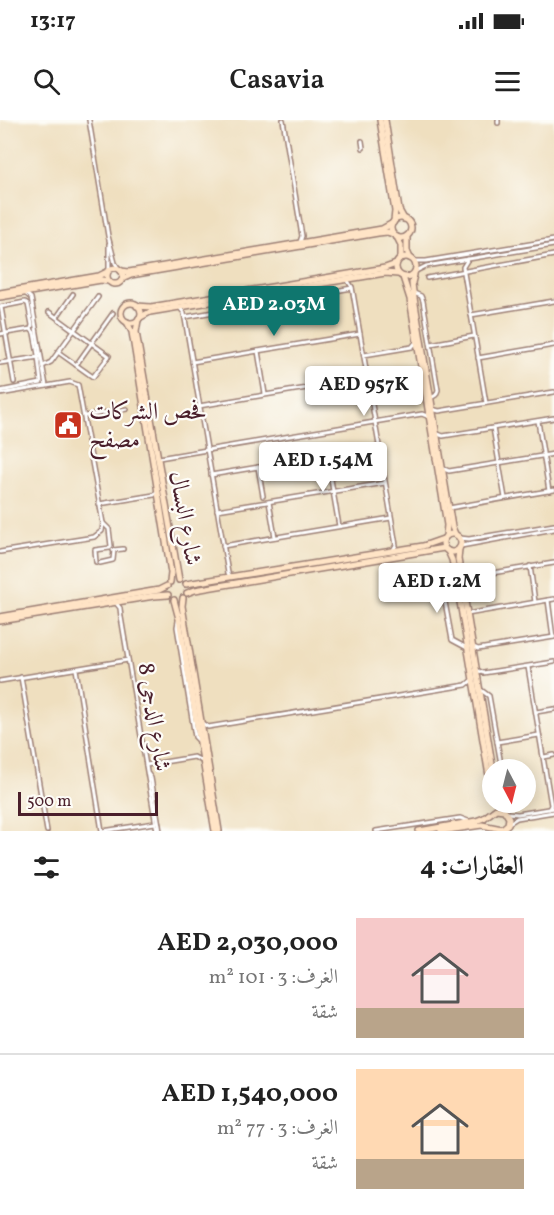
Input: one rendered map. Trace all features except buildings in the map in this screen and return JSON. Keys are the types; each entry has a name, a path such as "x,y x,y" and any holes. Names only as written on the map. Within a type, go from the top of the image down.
{"street":[{"path":"89,120 108,236 110,264 108,281"},
{"path":"283,120 302,236 299,243"},
{"path":"380,120 395,211 391,227 401,245 399,261 401,276 407,287 415,346 430,409 447,525 446,550 458,578 467,614 477,670 475,680"},
{"path":"385,120 399,210 410,226 407,251 412,259 415,273 412,280 413,292 431,398 430,409"},
{"path":"362,141 363,148"},
{"path":"0,295 99,276 114,268 129,272 382,229 393,222 404,219"},
{"path":"0,295 26,293 100,280 115,284 131,275 378,233 386,232 395,236 407,236"},
{"path":"108,236 122,279"},
{"path":"302,236 309,241"},
{"path":"554,240 426,261 412,259 399,261 385,268 151,307 128,304 122,310 121,316 131,323 148,313 388,273 409,277 426,266 554,245"},
{"path":"427,278 463,269 554,255"},
{"path":"463,269 468,259"},
{"path":"455,261 463,269 486,404"},
{"path":"352,287 356,278"},
{"path":"346,279 352,287 368,378 396,545 392,551"},
{"path":"184,315 352,287"},
{"path":"0,392 42,383 31,298 35,291"},
{"path":"413,292 421,296 423,301 431,344 438,390 436,396 431,398"},
{"path":"26,293 31,298"},
{"path":"57,317 73,294"},
{"path":"0,363 39,358 52,360 98,297"},
{"path":"471,315 554,301"},
{"path":"15,388 16,383 0,307 27,303 31,329 46,386"},
{"path":"137,306 140,313 138,319"},
{"path":"184,315 188,306"},
{"path":"179,308 184,315 228,573 233,578"},
{"path":"49,312 109,356 92,376 58,352"},
{"path":"76,365 113,313"},
{"name":"شارع البسال","path":"138,319 136,332 179,580"},
{"name":"شارع البسال","path":"127,322 132,332 171,573 168,584"},
{"path":"0,334 31,329"},
{"path":"192,362 360,334"},
{"path":"431,344 474,336"},
{"path":"478,358 554,345"},
{"path":"364,355 415,346"},
{"path":"258,351 265,394"},
{"path":"200,405 368,378"},
{"path":"0,392 70,382 77,384 85,416 103,528"},
{"path":"157,459 375,423 422,414 430,409 439,411 554,392"},
{"path":"85,416 127,409"},
{"path":"431,417 439,411"},
{"path":"422,414 431,417"},
{"path":"431,417 437,433 449,508 458,536 460,548 458,578 473,648 475,680 491,759"},
{"path":"437,433 443,436 554,418"},
{"path":"537,421 549,491"},
{"path":"493,428 505,498"},
{"path":"438,441 443,436"},
{"path":"211,475 379,447"},
{"path":"442,468 449,471 554,454"},
{"path":"327,456 339,526"},
{"path":"258,466 263,496"},
{"path":"444,477 449,471"},
{"path":"217,510 385,483"},
{"path":"449,508 554,490"},
{"path":"99,504 157,495"},
{"path":"269,502 275,537"},
{"path":"223,546 391,518"},
{"path":"103,523 107,526 112,549 113,560 98,562 95,550 112,549 123,549"},
{"path":"0,619 159,590 179,580 186,584 233,578 431,545 445,537 458,536 469,539 554,525"},
{"path":"0,552 94,537 107,526"},
{"path":"0,619 168,595 174,600 195,590 446,550 454,552 460,548 554,530"},
{"path":"396,545 403,549"},
{"path":"548,600 554,637 473,648 452,640 443,591 458,578 554,562"},
{"path":"530,566 535,602"},
{"path":"224,579 228,573"},
{"path":"168,584 168,595"},
{"path":"185,596 186,584"},
{"name":"شارع البسال","path":"185,596 182,606 217,831"},
{"path":"467,614 554,599"},
{"name":"شارع البسال","path":"174,600 217,831"},
{"path":"114,602 120,608 123,601"},
{"name":"شارع الدجى 8","path":"120,608 158,831"},
{"path":"0,681 128,660"},
{"path":"201,723 208,727 466,685 483,673 554,662"},
{"path":"528,667 552,808"},
{"path":"76,669 102,831 155,823"},
{"path":"477,670 483,673"},
{"path":"21,677 47,831"},
{"path":"466,685 489,696 499,759"},
{"path":"477,689 487,759"},
{"path":"536,712 554,709"},
{"path":"203,735 208,727"},
{"path":"497,742 540,735"},
{"path":"194,757 201,749"},
{"path":"543,757 554,755"},
{"path":"146,765 194,757 203,762"},
{"path":"147,774 151,778 158,831"},
{"path":"536,811 552,808"},
{"path":"441,831 482,825 495,829 506,827 517,818 552,808"},
{"path":"419,831 481,820 490,813"},
{"path":"491,813 489,822 495,829"},
{"path":"505,813 509,818 506,827"},
{"path":"376,831 462,818 469,823"}],"place":[{"name":"فحص الشركات مصفح","path":"68,425"}]}
